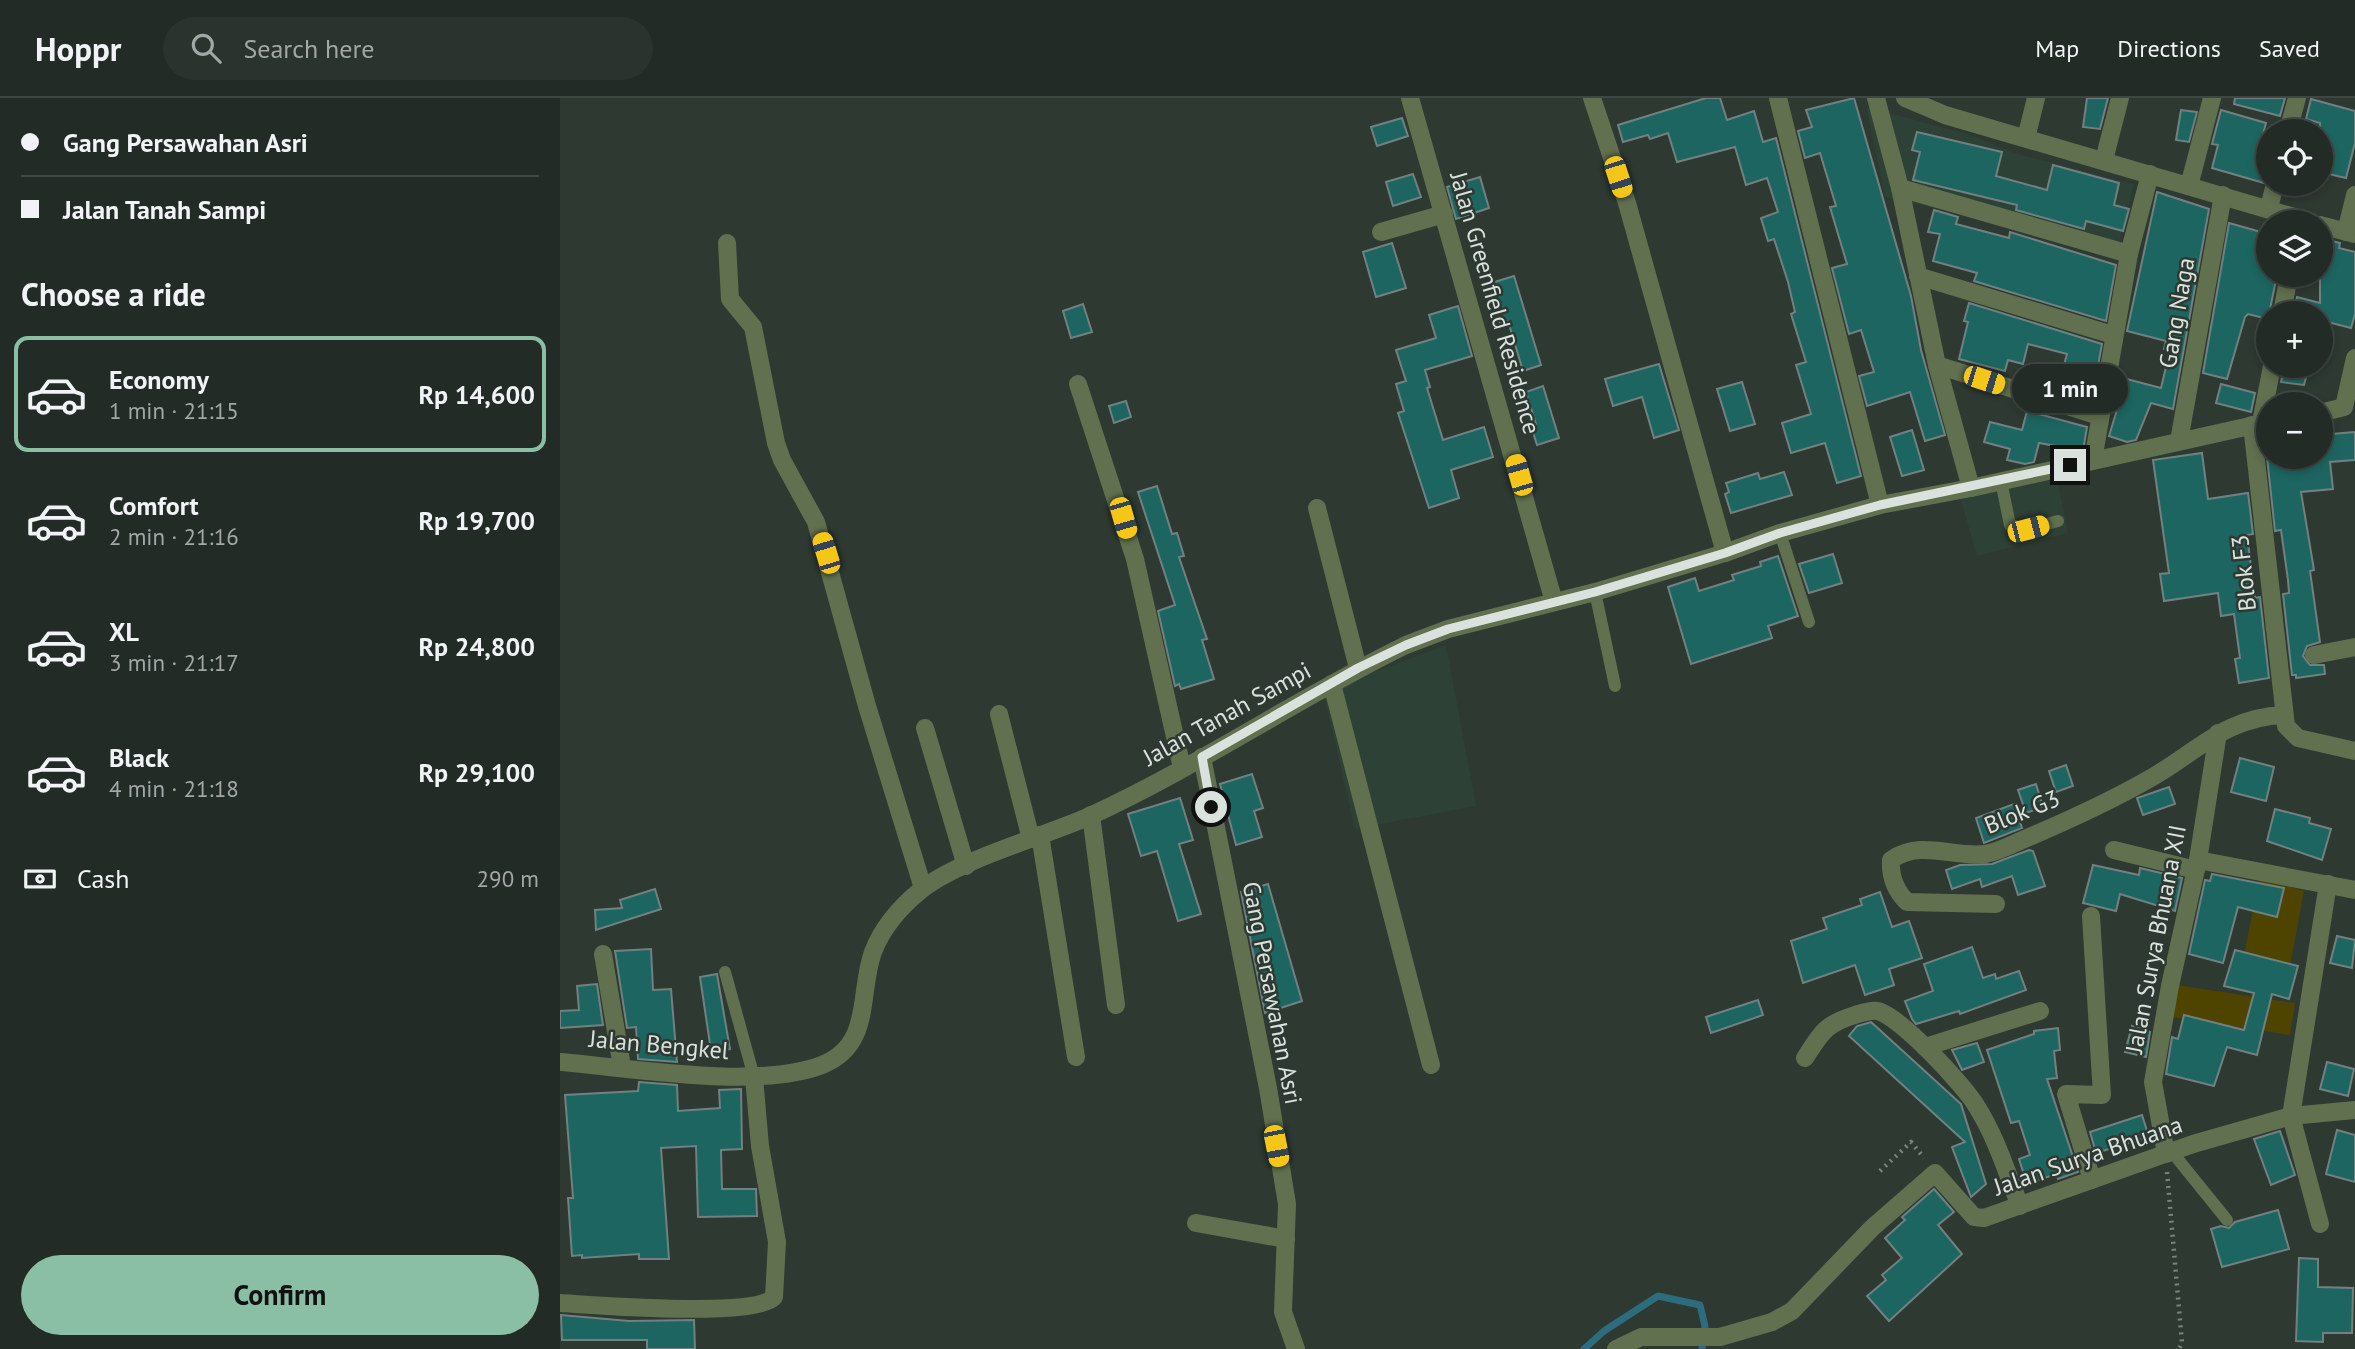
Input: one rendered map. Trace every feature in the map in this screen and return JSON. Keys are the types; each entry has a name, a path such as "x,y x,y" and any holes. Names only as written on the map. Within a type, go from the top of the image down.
{"street":[{"name":"Jalan Greenfield Residence","path":"1410,98 1555,602"},
{"path":"1592,98 1627,203 1725,553"},
{"path":"1778,98 1880,505"},
{"path":"1876,98 1900,188 1937,365 1970,488"},
{"path":"1905,98 1947,106 2026,138 2274,210"},
{"path":"2026,138 2036,98"},
{"path":"2104,160 2120,98"},
{"path":"2189,186 2212,98"},
{"path":"2291,119 2297,98"},
{"path":"2093,460 2129,254 2150,174"},
{"path":"1900,188 2129,254"},
{"name":"Gang Naga","path":"2179,440 2223,195"},
{"path":"2333,228 2350,233 2355,195"},
{"path":"2269,208 2272,196"},
{"path":"1381,232 1444,215"},
{"path":"727,243 730,299 753,327 776,443 782,460 816,522 867,706 923,888"},
{"path":"1918,276 2113,335"},
{"path":"2333,410 2344,407 2355,358"},
{"path":"1937,365 2099,416"},
{"path":"1078,384 1135,559 1182,768"},
{"name":"Jalan Tanah Sampi","path":"754,1077 806,1070 842,1054 857,1036 873,951 889,920 923,888 966,866 1091,815 1202,757 1358,668 1406,645 1448,629 1595,592 1725,553 1780,533 1880,505 1970,488 2256,424"},
{"name":"Blok F3","path":"2264,469 2284,715"},
{"path":"1317,508 1358,668"},
{"path":"2315,655 2355,647"},
{"path":"1332,684 1431,1065"},
{"path":"999,713 1035,837 1076,1057"},
{"path":"2284,715 2293,736 2355,751"},
{"name":"Blok G3","path":"1996,904 1907,902 1899,894 1891,870 1891,860 1912,850 1972,854 2000,850 2077,817 2142,783 2218,733 2242,721 2284,715"},
{"path":"925,728 966,866"},
{"name":"Jalan Surya Bhuana XII","path":"2169,1153 2153,1082 2170,986 2197,865 2218,733"},
{"name":"Gang Persawahan Asri","path":"1202,757 1268,1088 1287,1204 1283,1312 1296,1349"},
{"path":"1091,815 1116,1005"},
{"path":"2114,850 2355,890"},
{"path":"2320,1224 2291,1116 2328,884"},
{"path":"2091,916 2102,1095 2066,1094 2092,1180"},
{"path":"603,954 622,1067"},
{"path":"1805,1058 1824,1029 1867,1012 1878,1011 1885,1015 1925,1047 1976,1105 2020,1206"},
{"path":"1925,1047 2040,1011"},
{"name":"Jalan Bengkel","path":"560,1062 754,1077"},
{"path":"560,1303 725,1308 760,1306 774,1297 777,1241 760,1146 754,1077"},
{"name":"Jalan Surya Bhuana","path":"1935,1173 1977,1219 2169,1153 2291,1116 2355,1110"},
{"path":"1616,1349 1641,1337 1720,1337 1772,1322 1792,1311 1872,1228 1935,1173"},
{"path":"1196,1223 1286,1240"}],"lane":[{"path":"2001,481 2010,525 2028,529 2058,521"},
{"path":"1780,533 1809,622"},
{"path":"1595,592 1615,687"},
{"path":"725,972 754,1077"},
{"path":"2169,1153 2227,1220"}],"path":[{"path":"1880,1171 1911,1142 1935,1173"},
{"path":"2169,1153 2182,1343 2179,1349"}],"shaded area":[{"path":"1866,107 1968,134 2015,153 2134,184 2116,256 1975,217 1885,197"},
{"path":"2057,478 2068,533 1977,556 1960,497"},
{"path":"1446,645 1476,806 1355,829 1323,691"},
{"path":"2259,877 2304,891 2290,966 2244,956"},
{"path":"2164,983 2295,1003 2290,1035 2159,1015"}],"building":[{"path":"1706,98 1720,98 1727,120 1754,111 1763,142 1776,138 1861,476 1837,483 1825,443 1791,453 1782,423 1811,414 1796,365 1806,362 1791,314 1795,312 1788,282 1774,239 1768,241 1761,218 1778,212 1767,178 1746,185 1735,147 1677,162 1668,133 1650,139 1648,135 1623,142 1618,125"},
{"path":"1854,98 1911,296 1921,350 1945,435 1925,441 1910,392 1867,406 1859,376 1874,372 1861,330 1849,334 1832,268 1847,264 1830,207 1836,206 1820,153 1805,158 1798,131 1812,127 1806,110"},
{"path":"2087,98 2108,98 2100,129 2083,127"},
{"path":"2235,98 2285,98 2280,116 2234,104"},
{"path":"2311,99 2355,111 2355,143 2346,178 2333,175 2333,119 2306,119"},
{"path":"2181,110 2197,112 2189,142 2176,140"},
{"path":"2221,110 2256,120 2256,181 2212,168 2218,145 2212,144"},
{"path":"1402,118 1408,136 1377,146 1371,127"},
{"path":"1917,132 2002,152 1996,176 2047,190 2053,165 2119,183 2114,205 2129,209 2123,231 2086,221 2084,229 2016,210 2017,205 1913,180 1920,152 1912,150"},
{"path":"1413,174 1421,197 1393,206 1386,182"},
{"path":"1480,177 1489,208 1456,219 1447,187"},
{"path":"2157,192 2209,209 2173,409 2151,403 2136,440 2127,442 2109,436 2120,400 2115,399 2119,377 2161,388 2170,350 2164,349 2166,341 2127,331"},
{"path":"1934,210 1958,217 1956,224 2009,238 2010,232 2116,265 2106,321 1974,281 1977,273 1933,261 1940,234 1928,232"},
{"path":"2229,223 2256,231 2256,287 2275,287 2272,301 2256,301 2256,316 2248,314 2245,317 2227,379 2203,373"},
{"path":"2333,241 2340,243 2339,248 2355,252 2355,314 2351,328 2333,323 2333,301 2320,301 2320,287 2333,287"},
{"path":"1392,243 1406,288 1376,297 1363,252"},
{"path":"1514,276 1541,365 1523,371 1508,321 1500,323 1488,284"},
{"path":"2297,297 2312,301 2296,301"},
{"path":"1969,303 2102,344 2093,393 2072,388 2073,383 2060,379 2067,354 2028,344 2023,364 2008,360 2005,371 1959,359 1968,322 1964,321"},
{"path":"1083,304 1092,332 1071,338 1063,311"},
{"path":"1458,306 1472,356 1425,370 1430,387 1427,388 1443,440 1484,427 1493,457 1451,470 1459,498 1429,508 1398,413 1404,411 1396,384 1406,381 1396,350 1436,338 1429,315"},
{"path":"1659,364 1679,430 1654,438 1642,397 1613,406 1605,379"},
{"path":"2282,378 2306,378 2304,385 2281,382"},
{"path":"1742,382 1755,424 1730,431 1717,389"},
{"path":"2221,384 2255,393 2251,412 2216,403"},
{"path":"1543,386 1559,438 1537,445 1531,426 1536,424 1526,392"},
{"path":"1126,401 1131,417 1114,423 1109,406"},
{"path":"2027,411 2087,427 2083,451 2039,443 2034,462 2025,464 2007,460 2010,449 1984,442 1990,422 2022,430"},
{"path":"1912,430 1924,470 1902,476 1890,437"},
{"path":"2355,432 2355,460 2333,462 2333,434"},
{"path":"2202,453 2208,499 2248,493 2253,534 2247,535 2255,598 2260,597 2269,678 2239,683 2235,659 2240,658 2234,614 2221,616 2218,593 2164,601 2160,574 2169,573 2153,460"},
{"path":"2268,469 2331,469 2333,489 2301,492 2314,570 2310,571 2320,642 2307,646 2303,656 2310,665 2324,665 2325,674 2296,678 2296,675 2292,675 2283,594 2289,593 2288,580 2281,530 2275,531"},
{"path":"1784,472 1792,495 1731,513 1725,494 1729,492 1726,483 1758,473 1760,479"},
{"path":"1157,486 1172,534 1177,533 1184,556 1179,557 1207,639 1202,640 1214,679 1181,689 1179,684 1175,686 1158,611 1175,605 1138,492"},
{"path":"1833,554 1842,583 1809,593 1799,564"},
{"path":"1778,556 1798,616 1768,626 1772,638 1691,664 1668,587 1695,578 1699,591 1734,580 1732,575 1761,566 1760,562"},
{"path":"2240,758 2274,767 2266,801 2231,792"},
{"path":"2066,765 2073,786 2056,792 2049,771"},
{"path":"1252,774 1263,808 1254,811 1262,837 1236,845 1220,784"},
{"path":"2036,784 2043,807 2026,813 2018,790"},
{"path":"2169,787 2175,804 2143,815 2137,798"},
{"path":"1180,798 1193,840 1179,844 1201,914 1178,921 1157,851 1141,856 1128,814"},
{"path":"2014,804 2022,828 1984,843 1976,818"},
{"path":"2275,809 2310,818 2309,823 2331,829 2322,860 2267,841"},
{"path":"2029,850 2033,851 2045,886 2018,895 2012,876 1982,887 1980,879 1952,889 1946,870 1960,865 1992,864"},
{"path":"2093,865 2139,875 2140,868 2182,878 2175,911 2120,894 2116,911 2083,903"},
{"path":"2212,874 2284,888 2277,917 2238,907 2223,963 2189,954 2205,880 2210,881"},
{"path":"1268,884 1302,1001 1265,1013 1241,892"},
{"path":"655,889 661,909 596,930 595,910 622,908 620,900"},
{"path":"1880,892 1892,927 1909,921 1922,958 1889,969 1894,985 1865,995 1855,965 1803,983 1791,941 1827,929 1823,918 1862,905 1860,899"},
{"path":"2337,936 2355,940 2352,968 2330,963"},
{"path":"1972,947 1983,978 1995,974 1996,979 2019,971 2026,990 1960,1014 1959,1011 1916,1024 1905,1001 1933,991 1924,964"},
{"path":"651,949 653,990 671,989 677,1062 638,1059 636,1027 627,1028 615,951"},
{"path":"2235,950 2298,966 2289,999 2272,994 2257,1055 2227,1047 2214,1086 2166,1074 2172,1037 2178,1039 2184,1015 2244,1030 2254,993 2224,986"},
{"path":"717,974 730,1049 711,1051 700,977"},
{"path":"597,984 603,1025 560,1028 560,1011 579,1010 577,986"},
{"path":"1758,1000 1763,1015 1711,1033 1706,1017"},
{"path":"1871,1022 1961,1104 1986,1184 1971,1197 1952,1147 1965,1142 1849,1036 1857,1026"},
{"path":"2132,1026 2150,1032 2146,1057 2125,1052"},
{"path":"2058,1028 2060,1050 2054,1051 2057,1078 2047,1079 2078,1172 2058,1179 2056,1174 2027,1184 2019,1159 2030,1155 2019,1121 2011,1123 1987,1050 2034,1034 2034,1031"},
{"path":"1977,1043 1984,1062 1962,1070 1952,1050"},
{"path":"2327,1062 2354,1069 2348,1096 2320,1089"},
{"path":"639,1082 677,1085 678,1111 720,1108 719,1090 741,1089 742,1149 721,1150 722,1189 756,1189 757,1216 698,1217 696,1146 661,1148 669,1259 639,1259 639,1254 582,1258 582,1255 572,1256 568,1198 573,1198 565,1095 638,1091"},
{"path":"2142,1115 2149,1137 2096,1153 2090,1132"},
{"path":"2337,1130 2355,1135 2355,1182 2326,1174"},
{"path":"2280,1131 2295,1175 2271,1185 2254,1139"},
{"path":"1934,1189 1954,1212 1938,1225 1962,1254 1889,1321 1867,1296 1886,1280 1882,1275 1902,1258 1885,1238 1905,1220 1902,1217"},
{"path":"2278,1210 2289,1249 2222,1267 2211,1229 2221,1226 2229,1228 2235,1222"},
{"path":"2299,1258 2318,1259 2318,1287 2353,1288 2352,1333 2323,1333 2323,1342 2296,1341"},
{"path":"561,1315 629,1321 694,1320 695,1349 647,1349 647,1340 562,1340"}],"waterway":[{"path":"1584,1349 1604,1331 1658,1296 1700,1305 1705,1326 1702,1349"}],"route":[{"path":"1211,807 1202,757 1358,668 1406,645 1448,629 1514,610 1595,592 1725,553 1780,533 1880,505 2070,465"}]}
